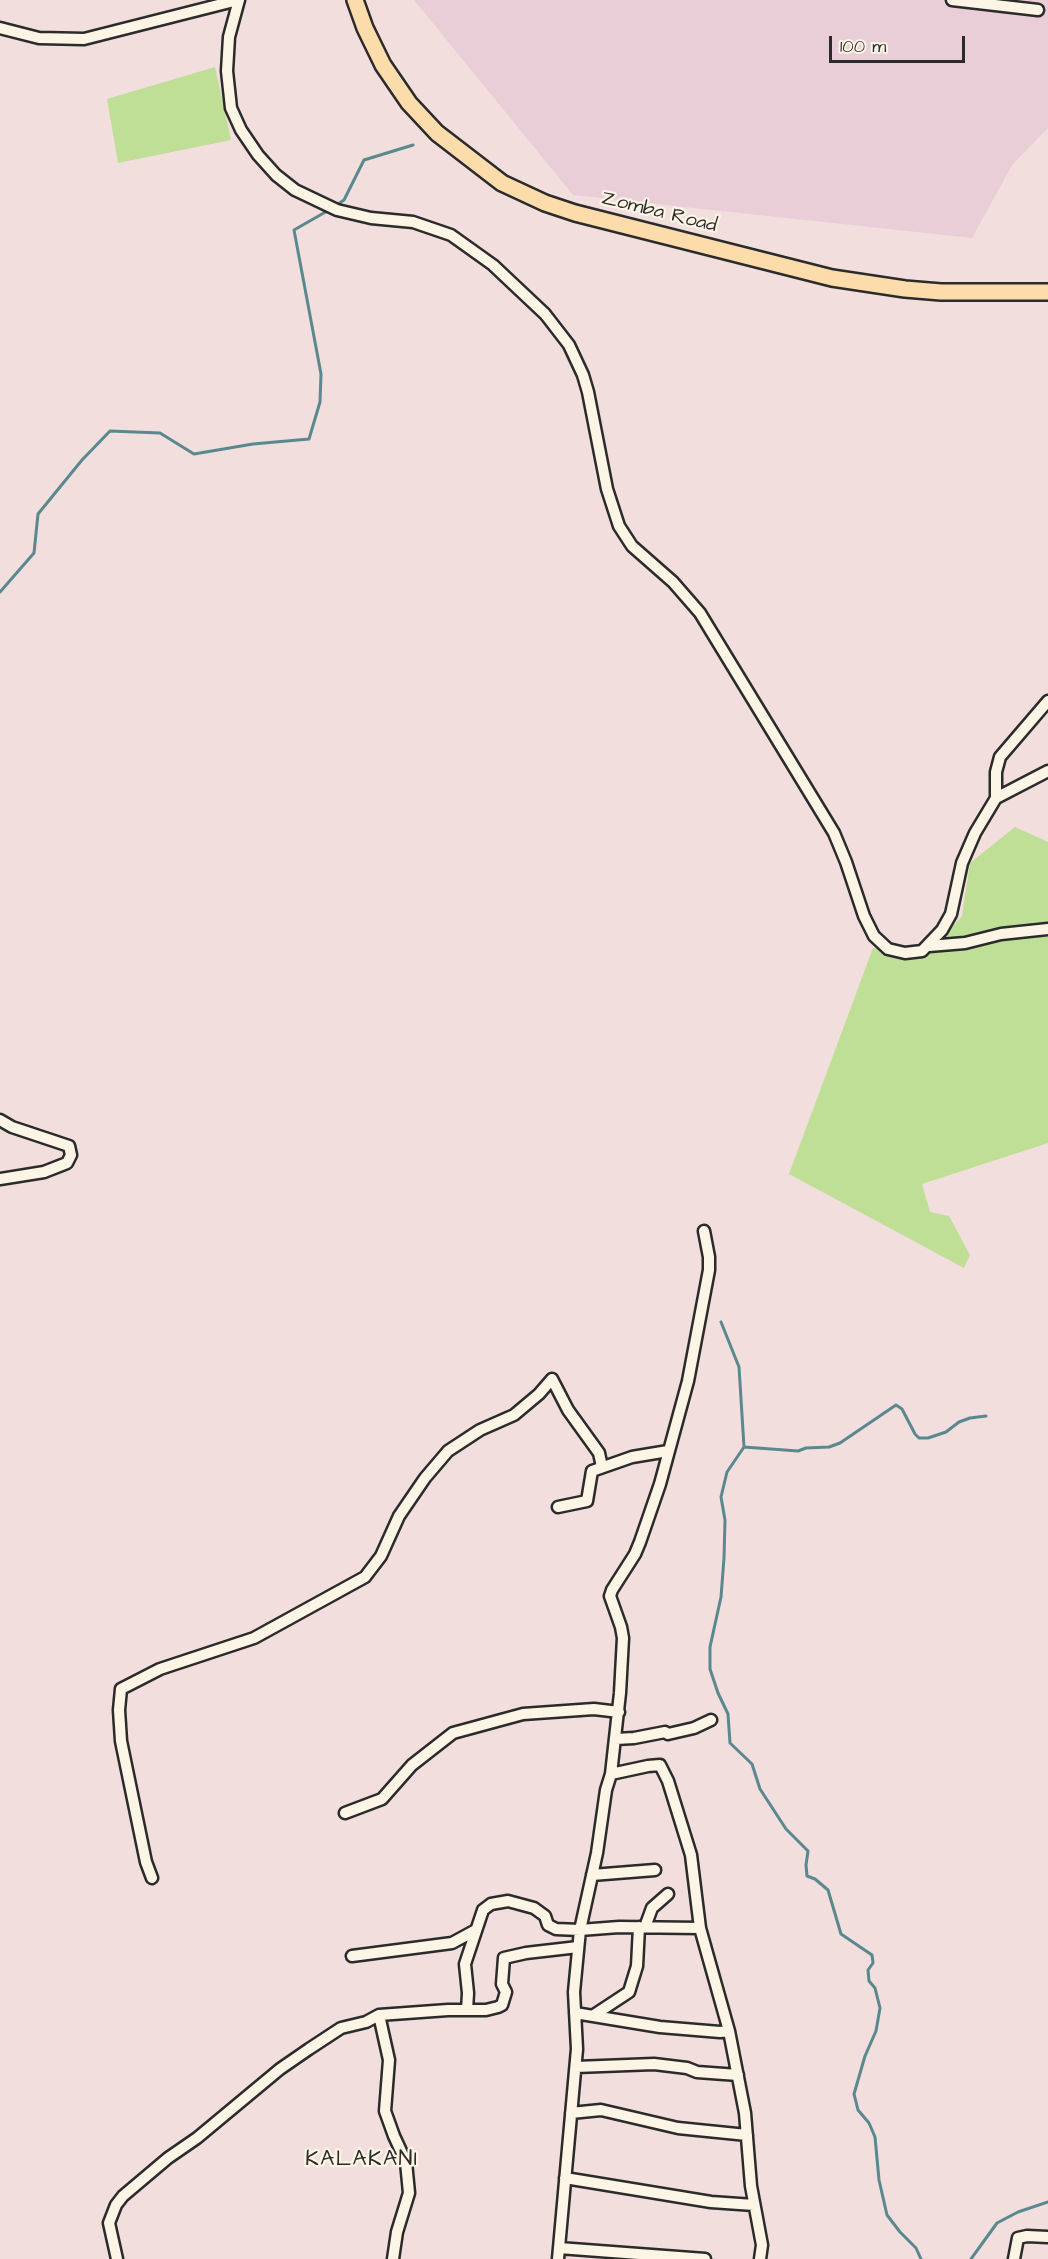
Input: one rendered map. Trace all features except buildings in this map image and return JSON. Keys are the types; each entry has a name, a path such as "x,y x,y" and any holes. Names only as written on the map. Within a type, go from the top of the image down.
{"highway":[{"name":"Zomba Road","path":"355,0 365,28 383,65 409,103 437,133 502,183 544,203 575,213 832,278 941,292 1048,292"}],"street":[{"path":"0,28 39,38 84,39 239,0 229,37 226,71 231,108 241,130 258,155 276,175 295,190 337,210 371,219 413,222 451,235 493,265 528,297 569,345 583,375 607,489 612,507 625,535 644,557 685,594 706,623 834,833 859,904 874,936 888,950 922,951 942,930 951,914 962,862 975,833 996,798 996,772 1000,757 1048,701"},
{"path":"952,0 1038,10"},
{"path":"996,798 1048,771"},
{"path":"929,946 965,943 1001,934 1048,929"},
{"path":"0,1120 12,1127 69,1146 71,1155 67,1163 44,1172 0,1179"},
{"path":"704,1231 710,1257 688,1381 640,1542 610,1596 623,1638 619,1712 611,1774 606,1790 597,1853 578,1947 574,1992 576,2067 559,2253 705,2259"},
{"path":"152,1878 146,1862 121,1741 119,1710 121,1689 160,1669 254,1638 365,1577 381,1556 399,1516 425,1478 448,1451 480,1430 514,1414 539,1394 552,1379 568,1410 599,1453 602,1467"},
{"path":"558,1507 588,1501 592,1471 632,1457 668,1451"},
{"path":"345,1814 382,1799 412,1765 453,1732 523,1714 594,1709 619,1712"},
{"path":"616,1739 644,1737 665,1732 668,1734 694,1728 711,1720"},
{"path":"611,1774 660,1765 668,1781 691,1855 700,1928 729,2031 746,2114 754,2205 761,2238 760,2259"},
{"path":"592,1875 655,1870"},
{"path":"594,2015 629,1992 637,1966 642,1927 652,1908 668,1894"},
{"path":"467,2010 465,1964 483,1910 491,1904 508,1901 534,1908 545,1916 548,1925 556,1929 700,1928"},
{"path":"352,1956 452,1943 476,1930"},
{"path":"117,2259 109,2223 116,2205 136,2184 299,2055 341,2028 366,2022 379,2015 486,2010 502,2005 506,1992 502,1984 504,1958 578,1947"},
{"path":"575,2013 660,2027 729,2031"},
{"path":"379,2015 389,2060 385,2111 406,2162 409,2193 397,2232 393,2259"},
{"path":"576,2067 654,2064 687,2068 697,2072 738,2074"},
{"path":"572,2113 601,2110 678,2128 747,2135"},
{"path":"565,2178 711,2202 754,2205"},
{"path":"1014,2259 1018,2238 1048,2237"}],"shaded area":[{"path":"414,0 1048,0 1048,128 1012,165 972,238 573,195"}],"green space":[{"path":"215,67 231,140 118,163 107,99"},
{"path":"1015,827 1048,842 1048,1143 922,1184 930,1212 949,1216 970,1255 964,1268 789,1174 873,948 931,951 962,916 970,863"}],"waterway":[{"path":"335,206 344,200 364,160 413,145"},
{"path":"0,592 34,553 38,514 82,460 110,431 160,433 194,454 253,444 309,439 320,402 321,374 294,230 329,210"},
{"path":"721,1322 739,1367 744,1447 727,1472 721,1497 725,1520 724,1558 721,1597 710,1647 710,1669 728,1714 730,1743 752,1764 760,1789 786,1829 808,1851 807,1876 815,1879 828,1890 841,1934 872,1955 873,1963 868,1970 869,1981 875,1988 880,2008 876,2031 865,2056 854,2094 858,2110 869,2123 875,2137 879,2180 887,2215 916,2248 921,2259"},
{"path":"744,1447 798,1451 806,1448 829,1447 840,1443 896,1405 902,1409 919,1438 928,1438 946,1432 959,1422 970,1418 986,1416"},
{"path":"971,2259 997,2223 1018,2212 1048,2202"}],"district":[{"name":"KALAKANI","path":"362,2160"}]}
